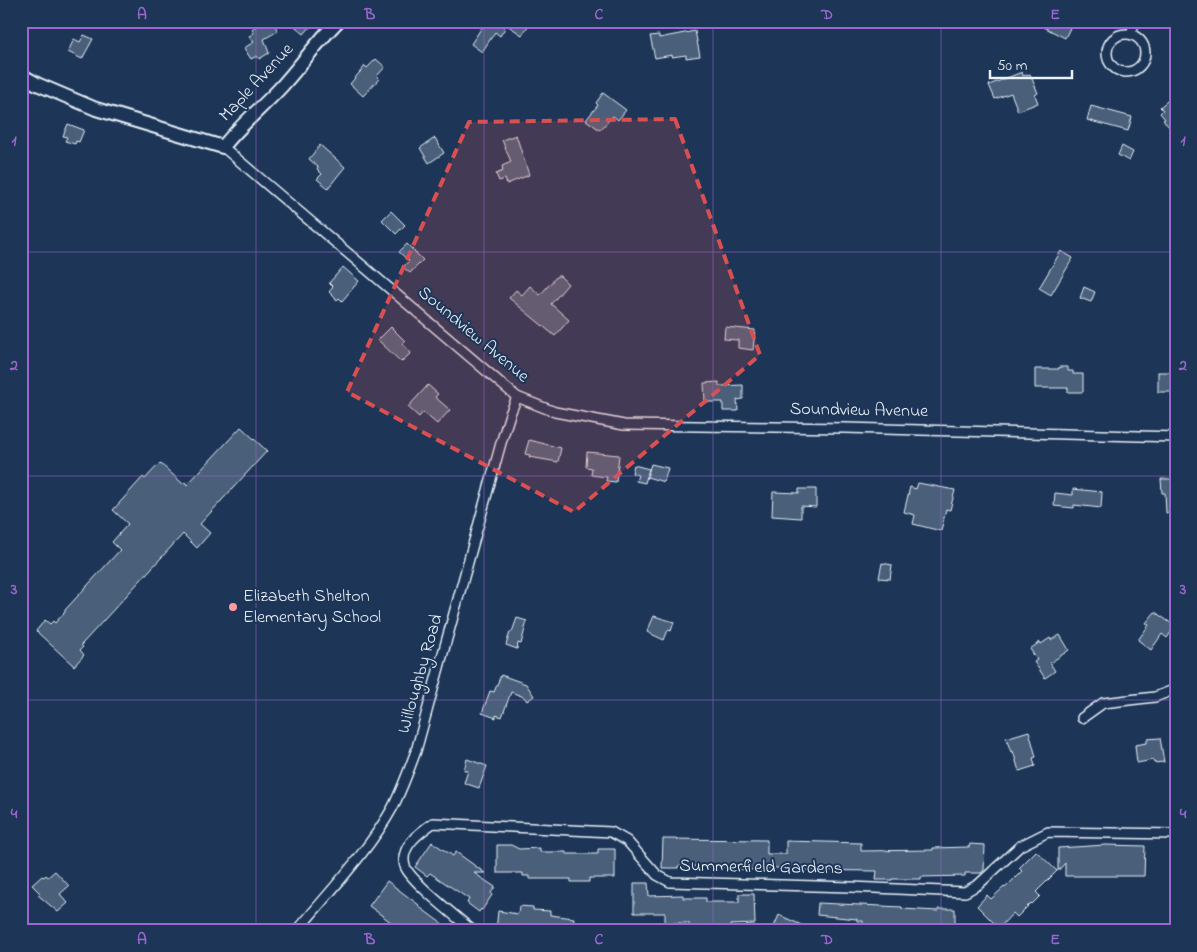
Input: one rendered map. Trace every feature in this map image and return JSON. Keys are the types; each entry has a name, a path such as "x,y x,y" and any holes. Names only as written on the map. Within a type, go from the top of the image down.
{"main road":[{"name":"Maple Avenue","path":"223,147 233,134 282,85 338,21"},
{"name":"Soundview Avenue","path":"21,74 37,84 96,109 223,147"}],"street":[{"path":"1131,34 1135,21"},
{"path":"1131,34 1142,42 1145,56 1138,68 1130,71 1121,71 1111,64 1108,49 1116,36 1131,34"},
{"name":"Soundview Avenue","path":"223,147 517,397 555,412 624,425 876,428 1176,437"},
{"name":"Willoughby Road","path":"297,931 366,846 393,807 404,783 416,751 501,443 517,397"},
{"path":"1082,718 1103,702 1155,697 1176,689"},
{"name":"Summerfield Gardens","path":"473,931 418,883 405,866 406,849 420,832 433,823 611,832 627,840 657,875 670,882 965,892 979,884 1020,846 1048,832 1176,834"}],"highlighted area":[{"path":"675,119 760,355 574,512 347,392 469,122"}],"building":[{"path":"264,21 272,21 278,31 264,39 269,53 259,59 257,56 251,59 244,48 254,42 249,36 254,33 252,29"},
{"path":"289,21 308,21 312,25 304,34"},
{"path":"486,21 495,21 505,28 500,36 495,32 482,52 471,44"},
{"path":"501,21 521,21 528,26 522,35"},
{"path":"1032,21 1069,21 1067,26 1070,28 1065,38"},
{"path":"695,31 700,56 686,58 686,55 672,57 672,55 655,58 650,36 659,35 659,38"},
{"path":"84,35 93,39 82,59 68,52 74,39 80,42"},
{"path":"376,59 385,67 377,76 379,79 363,96 350,84 365,66 367,68"},
{"path":"1022,72 1023,76 1030,74 1038,93 1035,95 1038,103 1018,111 1011,93 995,99 989,85"},
{"path":"603,93 626,110 618,120 613,116 600,130 586,120 598,105 596,103"},
{"path":"1172,97 1176,102 1176,135 1163,120 1165,119 1160,113 1163,110 1160,107"},
{"path":"1091,106 1132,117 1128,131 1087,120"},
{"path":"68,124 84,130 79,142 76,141 75,144 65,141 67,137 63,136"},
{"path":"516,135 529,175 507,184 505,179 499,181 496,174 503,171 502,166 511,162 502,140"},
{"path":"435,138 444,153 429,163 420,148"},
{"path":"320,145 345,167 328,188 317,179 322,174 317,169 318,167 309,159"},
{"path":"1122,146 1133,152 1129,161 1118,155"},
{"path":"391,211 405,225 396,234 382,220"},
{"path":"407,244 423,260 410,273 403,267 409,261 399,252"},
{"path":"1061,251 1073,258 1051,295 1039,288"},
{"path":"343,267 359,281 342,301 339,298 337,300 329,292 333,287 329,283"},
{"path":"557,276 560,276 568,284 551,304 569,320 555,336 509,298 516,290 522,295 530,286 540,295"},
{"path":"1084,287 1095,292 1091,302 1080,298"},
{"path":"391,327 405,341 402,343 411,353 401,362 378,340"},
{"path":"725,327 755,330 753,350 738,348 738,340 724,339"},
{"path":"1059,367 1068,367 1068,371 1073,371 1073,374 1083,374 1083,392 1068,392 1068,388 1035,388 1035,369 1059,369"},
{"path":"1158,372 1176,372 1176,392 1158,392"},
{"path":"719,382 719,386 743,385 743,399 737,400 738,411 723,411 723,402 705,402 704,383"},
{"path":"428,385 438,394 435,397 450,410 437,424 423,412 419,417 408,407"},
{"path":"241,427 267,451 200,524 210,533 197,548 183,534 81,645 83,647 80,650 84,655 74,666 36,631 45,620 50,624 53,621 55,623 120,550 112,542 128,524 113,510 143,477 145,479 160,463 183,484 185,482 187,485"},
{"path":"529,440 561,448 558,462 529,457 530,455 525,454"},
{"path":"587,452 619,455 616,482 606,481 607,477 591,475 592,468 586,467"},
{"path":"651,464 668,468 664,482 647,477"},
{"path":"634,465 649,469 645,483 636,481 638,475 632,473"},
{"path":"1161,479 1176,479 1176,512 1166,513 1165,493 1162,493"},
{"path":"918,483 955,490 950,510 946,509 941,531 913,524 915,515 904,512 910,487 916,489"},
{"path":"799,489 816,489 816,507 801,506 801,518 772,516 773,492 799,493"},
{"path":"1073,489 1102,492 1101,508 1074,505 1074,508 1054,506 1055,493 1073,495"},
{"path":"882,563 892,565 890,579 879,578"},
{"path":"1155,612 1175,626 1167,638 1162,634 1151,650 1138,640 1149,625 1146,623"},
{"path":"654,616 674,622 671,631 668,630 664,640 647,632"},
{"path":"517,618 527,621 521,644 518,643 517,649 506,645"},
{"path":"1060,635 1069,650 1050,663 1055,671 1045,678 1034,662 1037,660 1030,649 1040,642 1041,644 1050,638 1051,640"},
{"path":"501,675 526,684 534,696 527,701 524,697 511,692 502,717 496,715 496,718 482,713 490,691 494,692"},
{"path":"1029,731 1036,757 1033,758 1035,766 1019,771 1013,751 1011,752 1006,738"},
{"path":"1160,738 1164,762 1154,763 1153,760 1137,763 1135,745 1147,743 1147,739"},
{"path":"467,759 487,766 479,788 464,783 468,771 464,770"},
{"path":"663,839 767,840 767,854 786,854 786,841 861,843 861,851 933,850 933,848 969,847 970,844 985,845 984,870 981,873 965,873 965,876 876,880 877,871 786,870 786,868 762,868 759,870 730,869 730,867 678,866 678,868 662,868"},
{"path":"432,842 453,856 456,852 485,873 474,873 495,887 482,910 479,912 467,903 469,899 430,873 427,876 415,867"},
{"path":"497,845 511,845 519,849 540,848 540,852 566,852 566,854 598,854 598,849 615,849 615,878 589,878 589,882 571,882 571,879 529,879 529,876 523,876 523,873 497,873"},
{"path":"1106,845 1145,846 1144,876 1065,876 1065,863 1058,871 1058,848"},
{"path":"1036,851 1057,871 1036,892 1040,896 1032,904 1017,917 1013,913 999,928 977,906 987,895 991,899 1005,888 1022,871 1019,868"},
{"path":"55,871 69,886 60,894 68,903 58,912 38,895 40,893 32,885 42,876 46,875 48,877"},
{"path":"387,881 452,931 403,931 369,906"},
{"path":"634,883 648,883 649,896 683,895 683,898 706,898 706,902 739,902 739,894 754,894 755,924 730,925 730,930 712,930 712,927 689,927 689,923 665,923 665,913 634,913"},
{"path":"818,903 902,907 902,909 938,911 938,909 955,909 955,931 863,931 863,921 817,915"},
{"path":"519,906 533,907 533,910 550,911 550,915 574,918 572,931 496,931 498,911 518,914"},
{"path":"779,915 815,931 772,931"}],"place":[{"name":"Elizabeth Shelton Elementary School","path":"233,607"}]}
